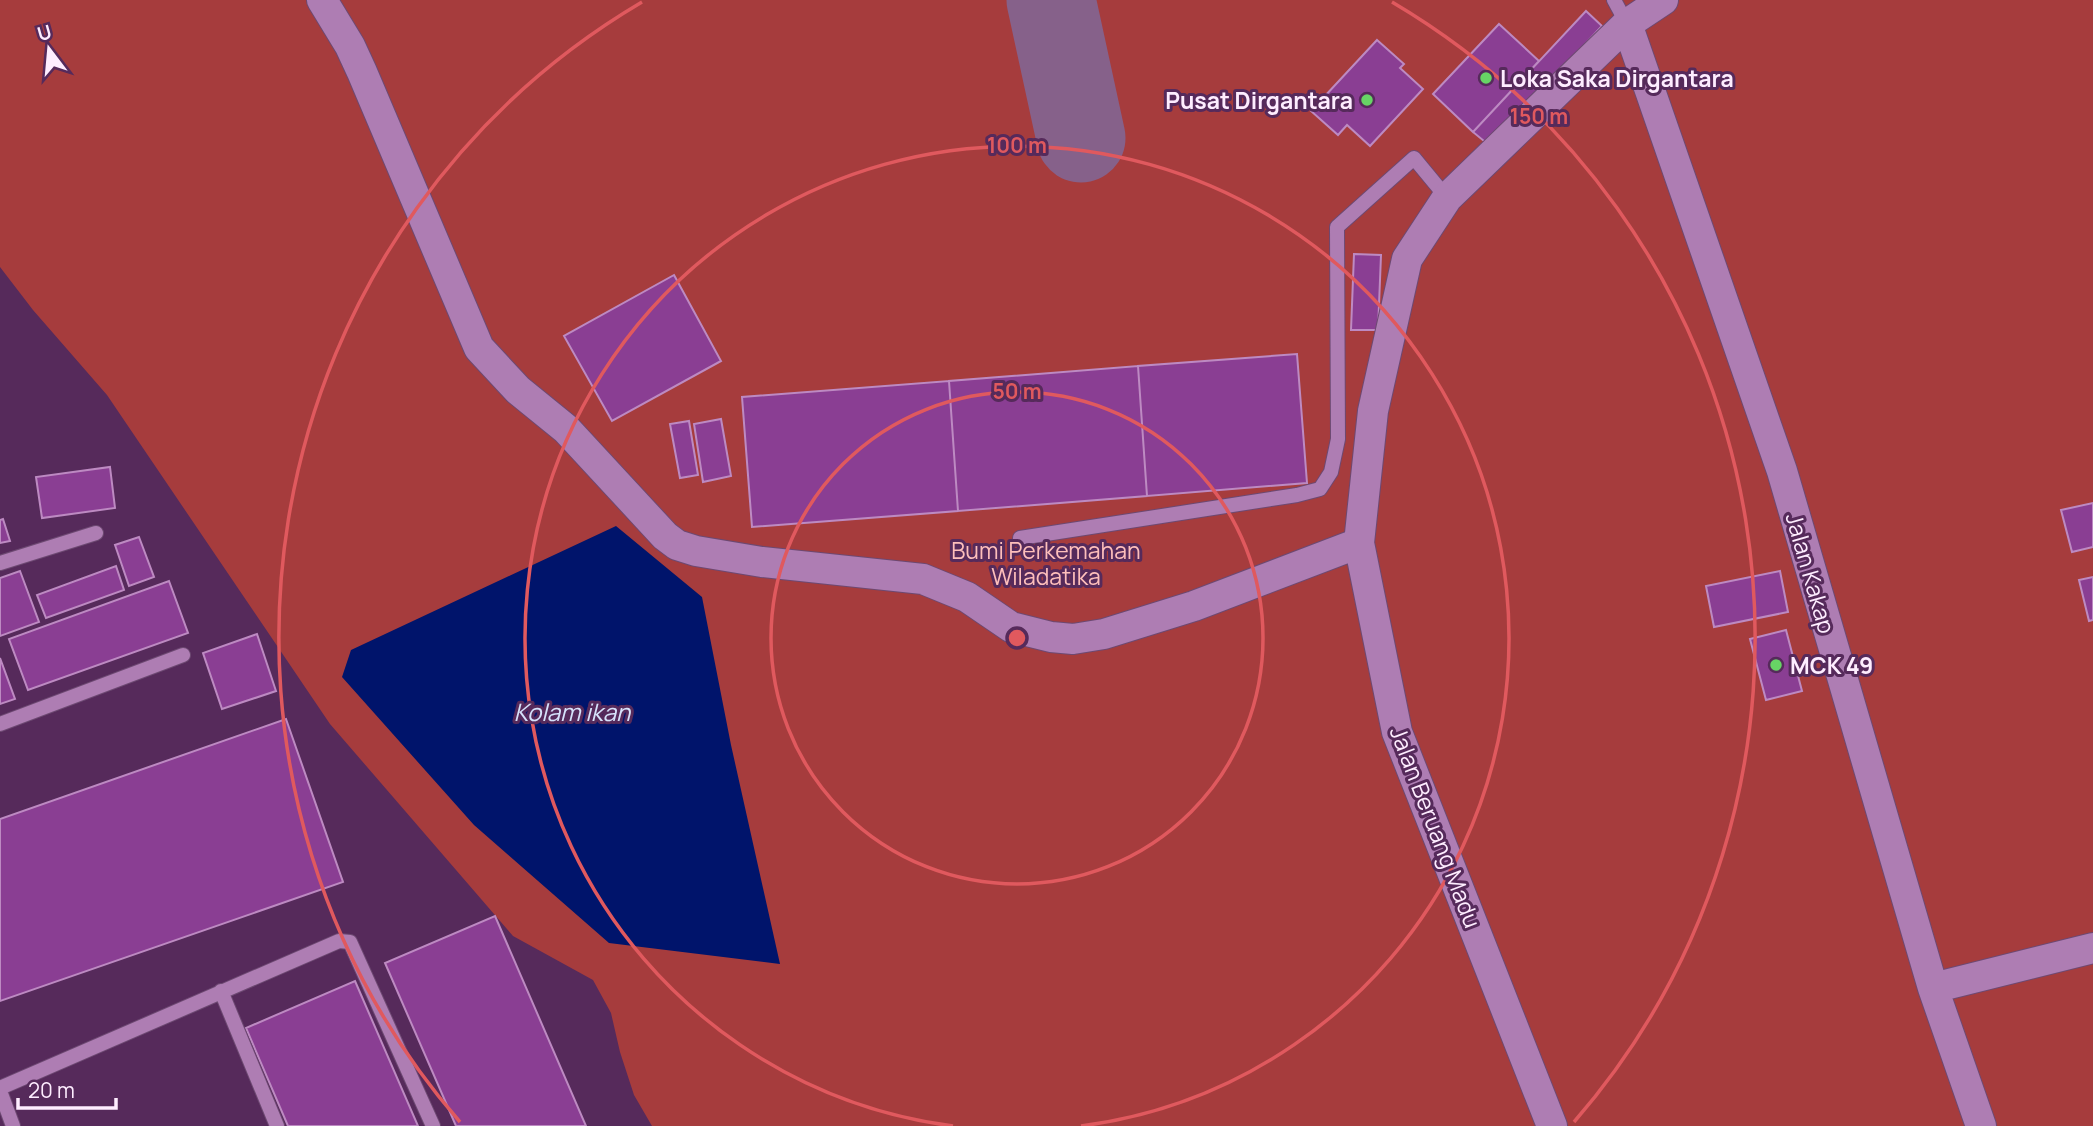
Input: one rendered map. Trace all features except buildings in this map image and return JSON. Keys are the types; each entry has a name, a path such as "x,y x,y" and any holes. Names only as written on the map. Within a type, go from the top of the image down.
{"street":[{"path":"322,0 350,46 362,72 479,348 518,390 566,429 665,536 677,544 696,551 762,562 923,579 967,597 1011,626 1051,637 1073,639 1104,634 1194,606 1359,542"},
{"name":"Jalan Beruang Madu","path":"1552,1126 1397,732 1359,542 1373,411 1407,259 1447,198 1621,12 1663,0"},
{"name":"Jalan Kakap","path":"1621,12 1782,471 1933,988 1981,1126"},
{"path":"1933,988 2093,947"}],"lane":[{"path":"1020,538 1297,495 1320,489 1331,472 1338,439 1337,227 1414,158 1447,198"},
{"path":"0,563 96,533"},
{"path":"0,724 183,655"},
{"path":"13,1126 0,1090 339,940 350,942 433,1126"},
{"path":"221,991 277,1126"}],"green space":[{"name":"Bumi Perkemahan Wiladatika","path":"0,0 2093,0 2093,1126 652,1126 634,1095 611,1013 593,980 513,936 330,724 107,395 33,310 0,267"}],"water":[{"name":"Kolam ikan","path":"616,526 702,597 731,745 780,964 609,943 474,825 342,677 351,650"}],"taxiway":[{"path":"1051,0 1081,138"}],"place":[{"name":"Loka Saka Dirgantara","path":"1486,78"},
{"name":"Pusat Dirgantara","path":"1367,100"},
{"name":"MCK 49","path":"1776,665"}]}
